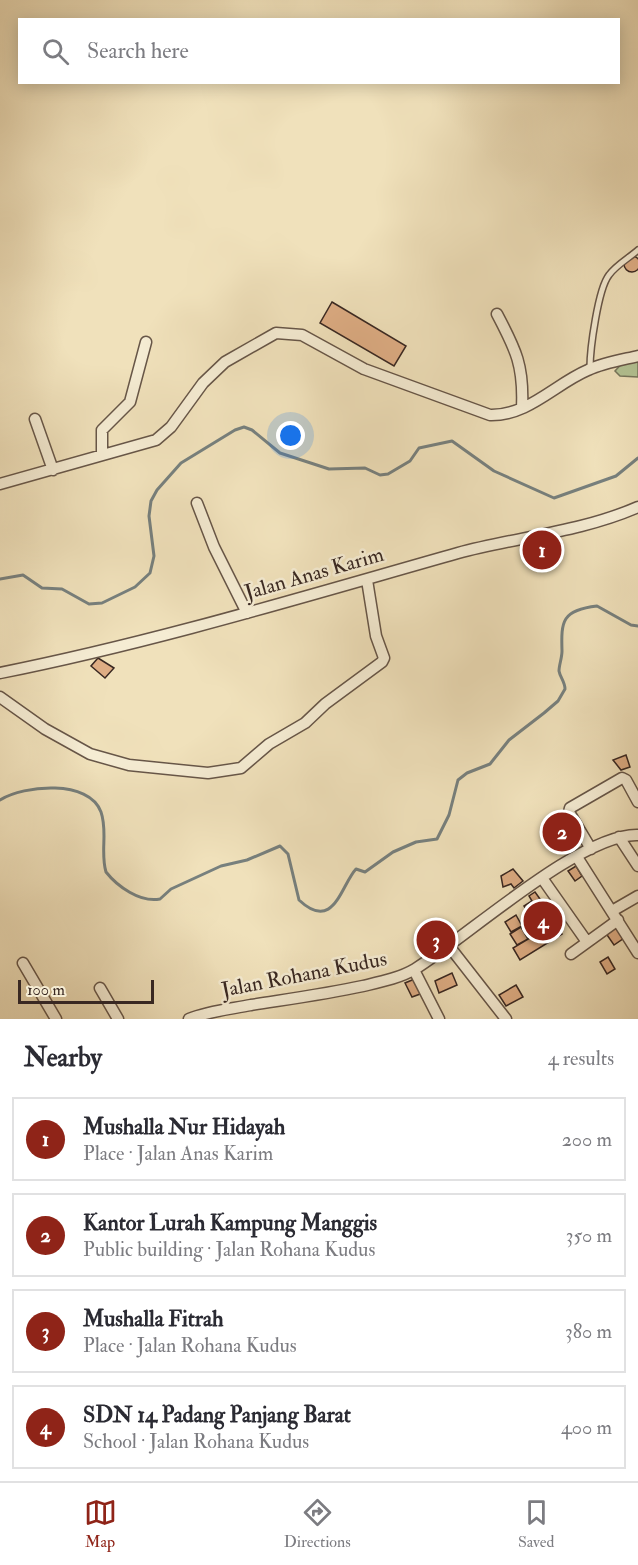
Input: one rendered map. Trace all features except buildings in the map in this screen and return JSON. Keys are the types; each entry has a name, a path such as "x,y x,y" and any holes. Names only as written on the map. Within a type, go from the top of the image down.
{"street":[{"path":"497,314 515,347 522,370 522,408"},
{"path":"0,484 156,440 171,427 203,383 225,362 276,333 302,335 363,369 490,416 502,416 522,408 590,368 638,356"},
{"path":"102,454 102,430 130,402 146,342"},
{"path":"35,419 53,470"},
{"path":"197,503 214,547 247,613"},
{"name":"Jalan Anas Karim","path":"0,673 88,655 367,580 468,550 585,525 638,507"},
{"path":"0,698 45,729 90,754 129,765 175,771 192,770 208,773 238,769 269,744 305,723 326,704 382,662 367,580"},
{"path":"591,849 569,812 570,808 622,778 626,780 638,802"},
{"name":"Jalan Rohana Kudus","path":"189,1019 218,1011 349,989 414,970 542,878 591,849 619,837 638,835"},
{"path":"619,837 638,866"},
{"path":"577,857 638,952"},
{"path":"542,878 588,942"},
{"path":"571,954 588,942 638,896"},
{"path":"449,946 507,1019"},
{"path":"22,963 56,1019"},
{"path":"414,970 439,1019"},
{"path":"100,988 118,1019"}],"lane":[{"path":"590,368 591,346 604,283 612,271 638,250"}],"green space":[{"path":"638,355 638,377 620,376 615,371 628,357"}],"waterway":[{"path":"0,579 23,575 42,588 62,589 89,604 102,603 135,587 150,573 154,556 149,516 151,501 157,490 181,463 235,430 244,427 252,430 280,453 329,469 365,468 380,475 388,474 410,461 419,448 452,441 494,471 554,498 616,476 638,458"},
{"path":"0,800 24,791 39,789 55,788 84,794 94,801 101,812 106,872 123,888 137,896 152,900 160,899 171,889 221,866 247,860 280,846 288,854 299,900 311,909 321,911 335,903 356,869 365,872 393,852 416,842 437,839 449,815 458,780 467,773 490,764 509,740 558,701 565,689 559,671 562,632 563,625 570,614 577,610 597,606 631,625 638,626"}],"place":[{"name":"Mushalla Nur Hidayah","path":"542,550"},
{"name":"Kantor Lurah Kampung Manggis","path":"562,832"},
{"name":"SDN 14 Padang Panjang Barat","path":"543,921"},
{"name":"Mushalla Fitrah","path":"436,940"}]}
